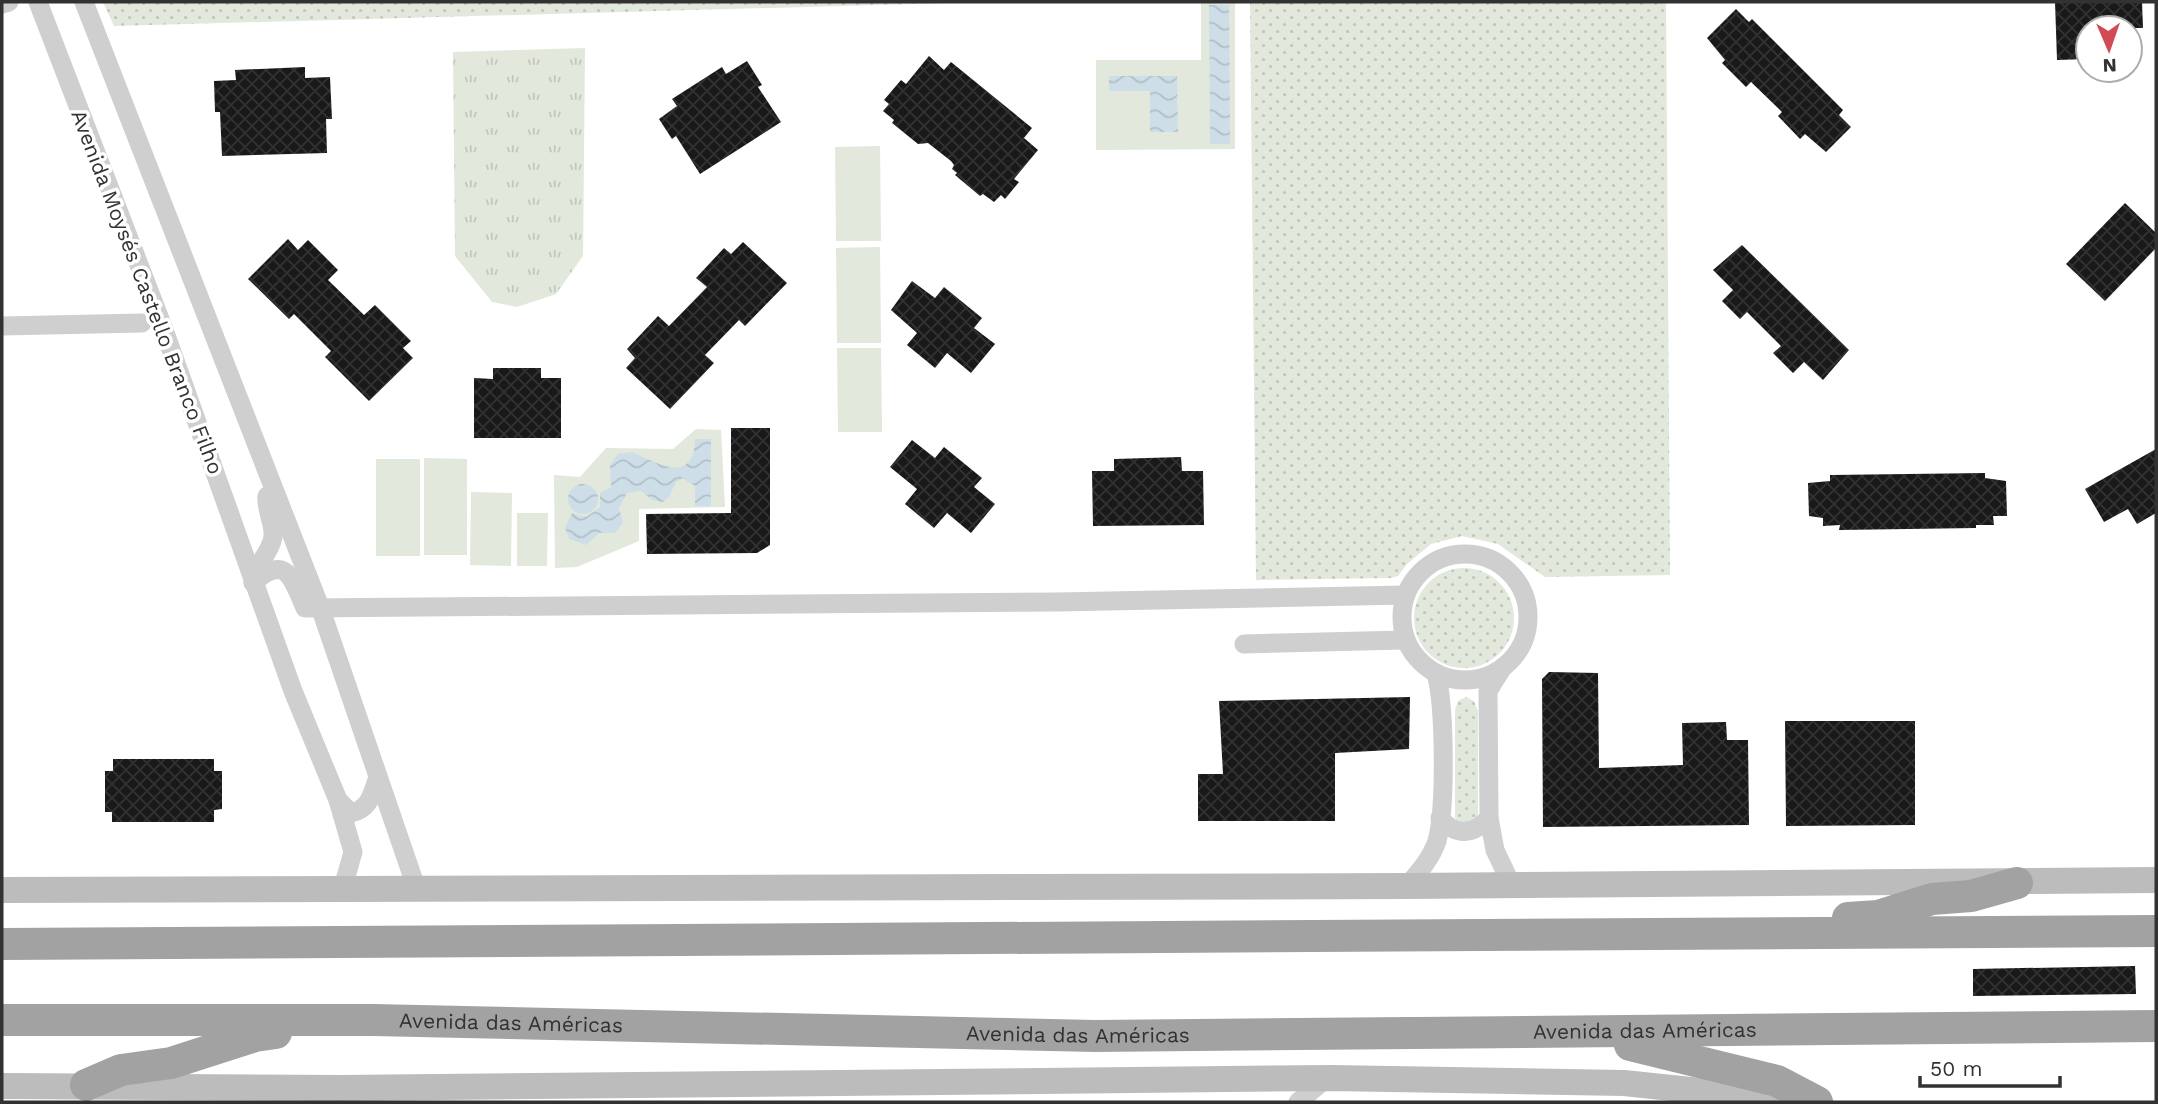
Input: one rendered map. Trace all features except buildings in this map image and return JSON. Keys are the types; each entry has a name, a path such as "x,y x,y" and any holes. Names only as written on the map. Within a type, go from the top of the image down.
{"highway":[{"path":"1813,935 1837,920 1878,916 1923,901 1971,896 2017,883"},
{"path":"2,944 2156,931"},
{"name":"Avenida das Américas","path":"2,1020 373,1020 1095,1036 1532,1034 2156,1026"},
{"path":"86,1085 121,1070 181,1060 255,1036 331,1031 373,1020"},
{"path":"1532,1034 1577,1043 1652,1048 1728,1071 1777,1082 1817,1102"}],"main road":[{"path":"2,890 343,887 1407,887 2156,880"},
{"name":"Avenida das Américas","path":"2,1086 341,1088 1327,1078 1571,1081 1649,1085 1805,1102"},
{"path":"1649,1085 1674,1102"},
{"path":"236,1102 341,1088"}],"street":[{"path":"2,4 9,2"},
{"name":"Avenida Moysés Castello Branco Filho","path":"38,2 163,327 302,715 338,800 353,852 343,887"},
{"path":"84,2 269,484 320,607 416,887"},
{"path":"2,326 142,323"},
{"path":"253,583 257,563 272,541 273,532 266,509 269,484"},
{"path":"1504,666 1488,675 1452,679 1436,673 1418,659 1405,640 1401,610 1405,595 1415,577 1431,563 1450,555 1471,554 1490,559 1508,570 1520,586 1527,606 1527,626 1521,646 1488,691 1489,818 1494,850 1512,886"},
{"path":"253,583 268,570 277,568 291,576 305,608 1045,602 1405,595"},
{"path":"1244,644 1405,640"},
{"path":"1407,887 1427,863 1436,842 1440,818 1442,697 1436,673"},
{"path":"338,800 351,813 361,811 369,804 378,777"},
{"path":"1440,818 1448,828 1460,832 1477,830 1489,818"},
{"path":"1298,1102 1327,1078"}],"green space":[{"path":"103,2 985,2 114,26"},
{"path":"1201,2 1235,2 1235,149 1096,150 1096,60 1201,60"},
{"path":"1250,2 1666,2 1670,575 1545,577 1498,544 1462,536 1431,544 1407,564 1398,576 1391,578 1256,580"},
{"path":"585,48 583,256 556,294 517,307 492,302 455,256 453,52"},
{"path":"880,146 881,241 836,241 835,147"},
{"path":"880,247 881,343 837,343 836,248"},
{"path":"837,348 881,348 882,432 838,432"},
{"path":"696,429 721,430 725,507 639,509 639,541 577,567 555,568 554,475 580,477 606,448 673,449"},
{"path":"424,458 467,459 467,555 424,555"},
{"path":"376,459 420,459 420,556 376,556"},
{"path":"471,492 512,493 511,566 470,565"},
{"path":"517,513 548,513 547,566 517,566"},
{"path":"1464,568 1483,572 1499,583 1510,599 1514,618 1510,637 1499,653 1483,664 1464,668 1445,664 1429,653 1418,637 1414,618 1418,599 1429,583 1445,572"},
{"path":"1466,697 1474,701 1478,711 1478,817 1460,825 1455,818 1455,710 1458,701"}],"water":[{"path":"1209,5 1229,5 1230,144 1210,144"},
{"path":"1109,76 1177,76 1178,132 1150,132 1150,91 1109,91"},
{"path":"695,439 711,439 711,506 695,506 695,486 683,478 676,482 669,497 663,502 652,500 641,491 627,493 619,508 623,523 615,533 599,533 586,545 569,539 565,528 572,513 586,517 600,507 600,493 611,487 610,465 618,454 632,452 662,465 681,467 688,463 693,454"},
{"path":"583,484 589,485 597,493 597,505 589,513 583,514 577,513 569,505 568,499 569,493 577,485"}]}
